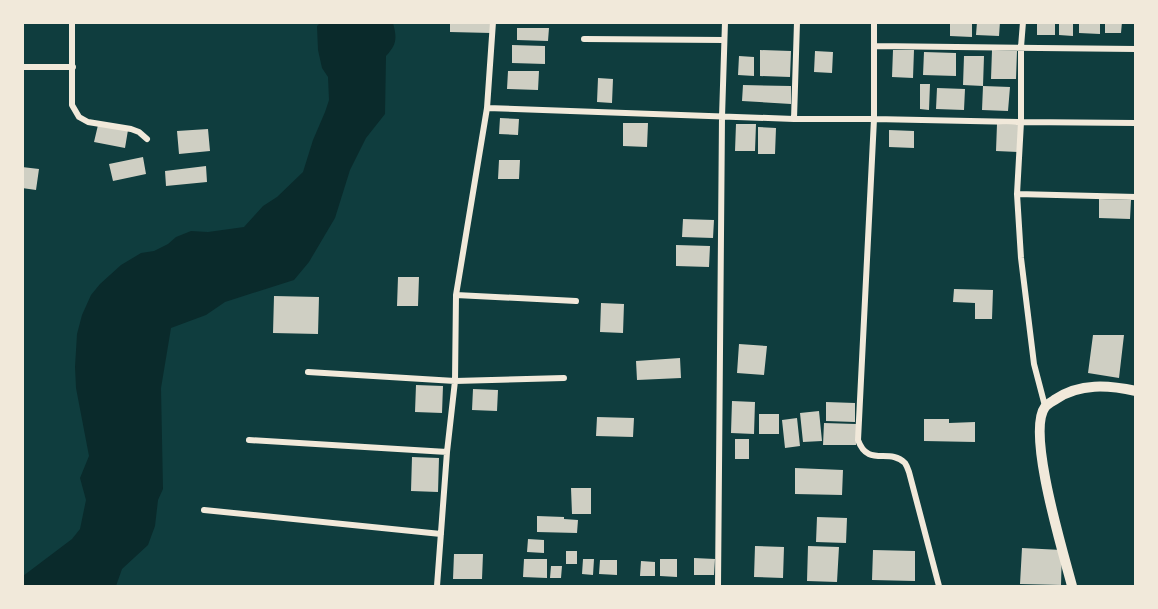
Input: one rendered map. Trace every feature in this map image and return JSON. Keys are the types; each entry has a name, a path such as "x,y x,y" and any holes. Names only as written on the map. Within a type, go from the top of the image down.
{"street":[{"path":"72,22 72,105 79,117 88,122 131,129 147,139"},
{"path":"437,586 455,381 456,295 487,108 493,22"},
{"path":"718,586 722,117 725,22"},
{"path":"794,119 797,22"},
{"path":"874,22 874,119 858,440 861,448 868,455 896,457 905,463 939,586"},
{"path":"1023,22 1017,194 1021,258 1034,364 1045,407 1039,428 1040,447 1046,483 1072,586"},
{"path":"584,39 724,40"},
{"path":"874,46 1136,49"},
{"path":"22,68 73,67"},
{"path":"487,108 794,119 1136,123"},
{"path":"1017,194 1136,197"},
{"path":"456,295 576,301"},
{"path":"308,372 455,381 564,378"},
{"path":"1045,407 1069,391 1088,387 1114,386 1136,391"},
{"path":"249,440 447,452"},
{"path":"204,510 441,534"}],"water":[{"path":"320,23 393,23 395,33 394,44 386,56 385,114 366,138 350,170 335,218 309,262 294,280 225,302 206,315 171,328 161,388 163,489 158,500 155,526 148,545 122,569 116,586 23,586 23,576 72,539 80,529 86,500 80,478 89,456 76,388 75,367 77,334 91,295 121,265 141,253 154,251 168,244 176,237 191,231 208,232 244,227 263,206 277,197 303,172 329,100 328,77 322,68 318,50 317,26"}],"building":[{"path":"450,22 491,22 491,33 450,32"},
{"path":"950,22 972,22 972,37 950,36"},
{"path":"977,22 1000,22 999,36 976,35"},
{"path":"1037,22 1055,22 1055,35 1037,35"},
{"path":"1059,22 1073,22 1073,36 1059,35"},
{"path":"1079,22 1100,22 1100,34 1079,33"},
{"path":"1105,22 1122,22 1121,33 1105,33"},
{"path":"517,28 549,28 548,41 517,40"},
{"path":"512,45 545,46 545,64 512,63"},
{"path":"760,50 791,51 790,77 760,76"},
{"path":"893,50 914,50 913,78 892,77"},
{"path":"992,50 1017,51 1016,79 991,79"},
{"path":"815,51 833,52 832,73 814,72"},
{"path":"924,52 956,53 956,76 923,75"},
{"path":"739,56 754,57 754,76 738,75"},
{"path":"964,56 984,56 983,86 963,85"},
{"path":"508,71 539,71 538,90 507,89"},
{"path":"598,78 613,79 612,103 597,102"},
{"path":"920,84 930,84 929,110 920,109"},
{"path":"743,85 791,86 791,104 742,101"},
{"path":"983,86 1010,87 1008,111 982,110"},
{"path":"937,88 965,89 964,110 936,109"},
{"path":"500,118 519,119 518,135 499,134"},
{"path":"623,123 648,123 647,147 623,146"},
{"path":"736,124 756,124 755,151 735,151"},
{"path":"997,124 1020,125 1019,152 996,151"},
{"path":"98,125 128,130 125,148 94,142"},
{"path":"758,127 776,128 775,154 758,154"},
{"path":"208,129 210,151 179,154 177,131"},
{"path":"889,130 914,131 914,148 889,147"},
{"path":"143,157 146,174 113,181 109,164"},
{"path":"499,160 520,160 519,179 498,179"},
{"path":"206,166 207,182 166,186 165,171"},
{"path":"22,167 39,169 36,190 22,188"},
{"path":"1099,199 1131,200 1130,219 1099,218"},
{"path":"683,219 714,220 713,238 682,237"},
{"path":"676,245 710,246 709,267 676,266"},
{"path":"398,277 419,277 418,306 397,306"},
{"path":"954,289 993,290 992,319 975,319 975,303 953,302"},
{"path":"274,296 319,297 318,334 273,333"},
{"path":"601,303 624,304 623,333 600,332"},
{"path":"1093,335 1124,335 1119,378 1088,373"},
{"path":"739,344 767,346 764,375 737,373"},
{"path":"680,358 681,378 637,380 636,361"},
{"path":"416,385 443,386 442,413 415,412"},
{"path":"473,389 498,390 497,411 472,410"},
{"path":"732,401 755,402 754,434 731,433"},
{"path":"826,402 855,403 855,422 826,421"},
{"path":"819,411 822,441 803,442 800,413"},
{"path":"759,414 779,414 779,434 759,434"},
{"path":"597,417 634,418 633,437 596,436"},
{"path":"797,418 800,446 785,448 782,420"},
{"path":"924,419 949,419 949,423 975,422 975,442 924,441"},
{"path":"824,423 856,424 856,445 823,445"},
{"path":"735,439 749,439 749,459 735,459"},
{"path":"412,457 439,458 438,492 411,491"},
{"path":"795,468 843,470 842,495 795,494"},
{"path":"571,488 591,488 591,514 572,514"},
{"path":"537,516 578,520 577,533 537,532"},
{"path":"817,517 847,518 846,543 816,542"},
{"path":"528,539 544,540 544,553 527,552"},
{"path":"755,546 784,547 783,578 754,577"},
{"path":"808,546 839,547 837,582 807,581"},
{"path":"1022,548 1062,550 1061,585 1020,584"},
{"path":"873,550 915,551 915,581 872,580"},
{"path":"566,551 577,551 577,564 566,564"},
{"path":"454,554 483,554 482,579 453,579"},
{"path":"694,558 715,559 714,575 694,575"},
{"path":"524,559 547,559 547,578 523,577"},
{"path":"583,559 594,559 593,575 582,574"},
{"path":"660,559 677,559 677,577 660,576"},
{"path":"600,560 617,560 617,575 599,574"},
{"path":"641,561 655,562 655,576 640,576"},
{"path":"551,566 562,566 561,578 550,578"}]}
